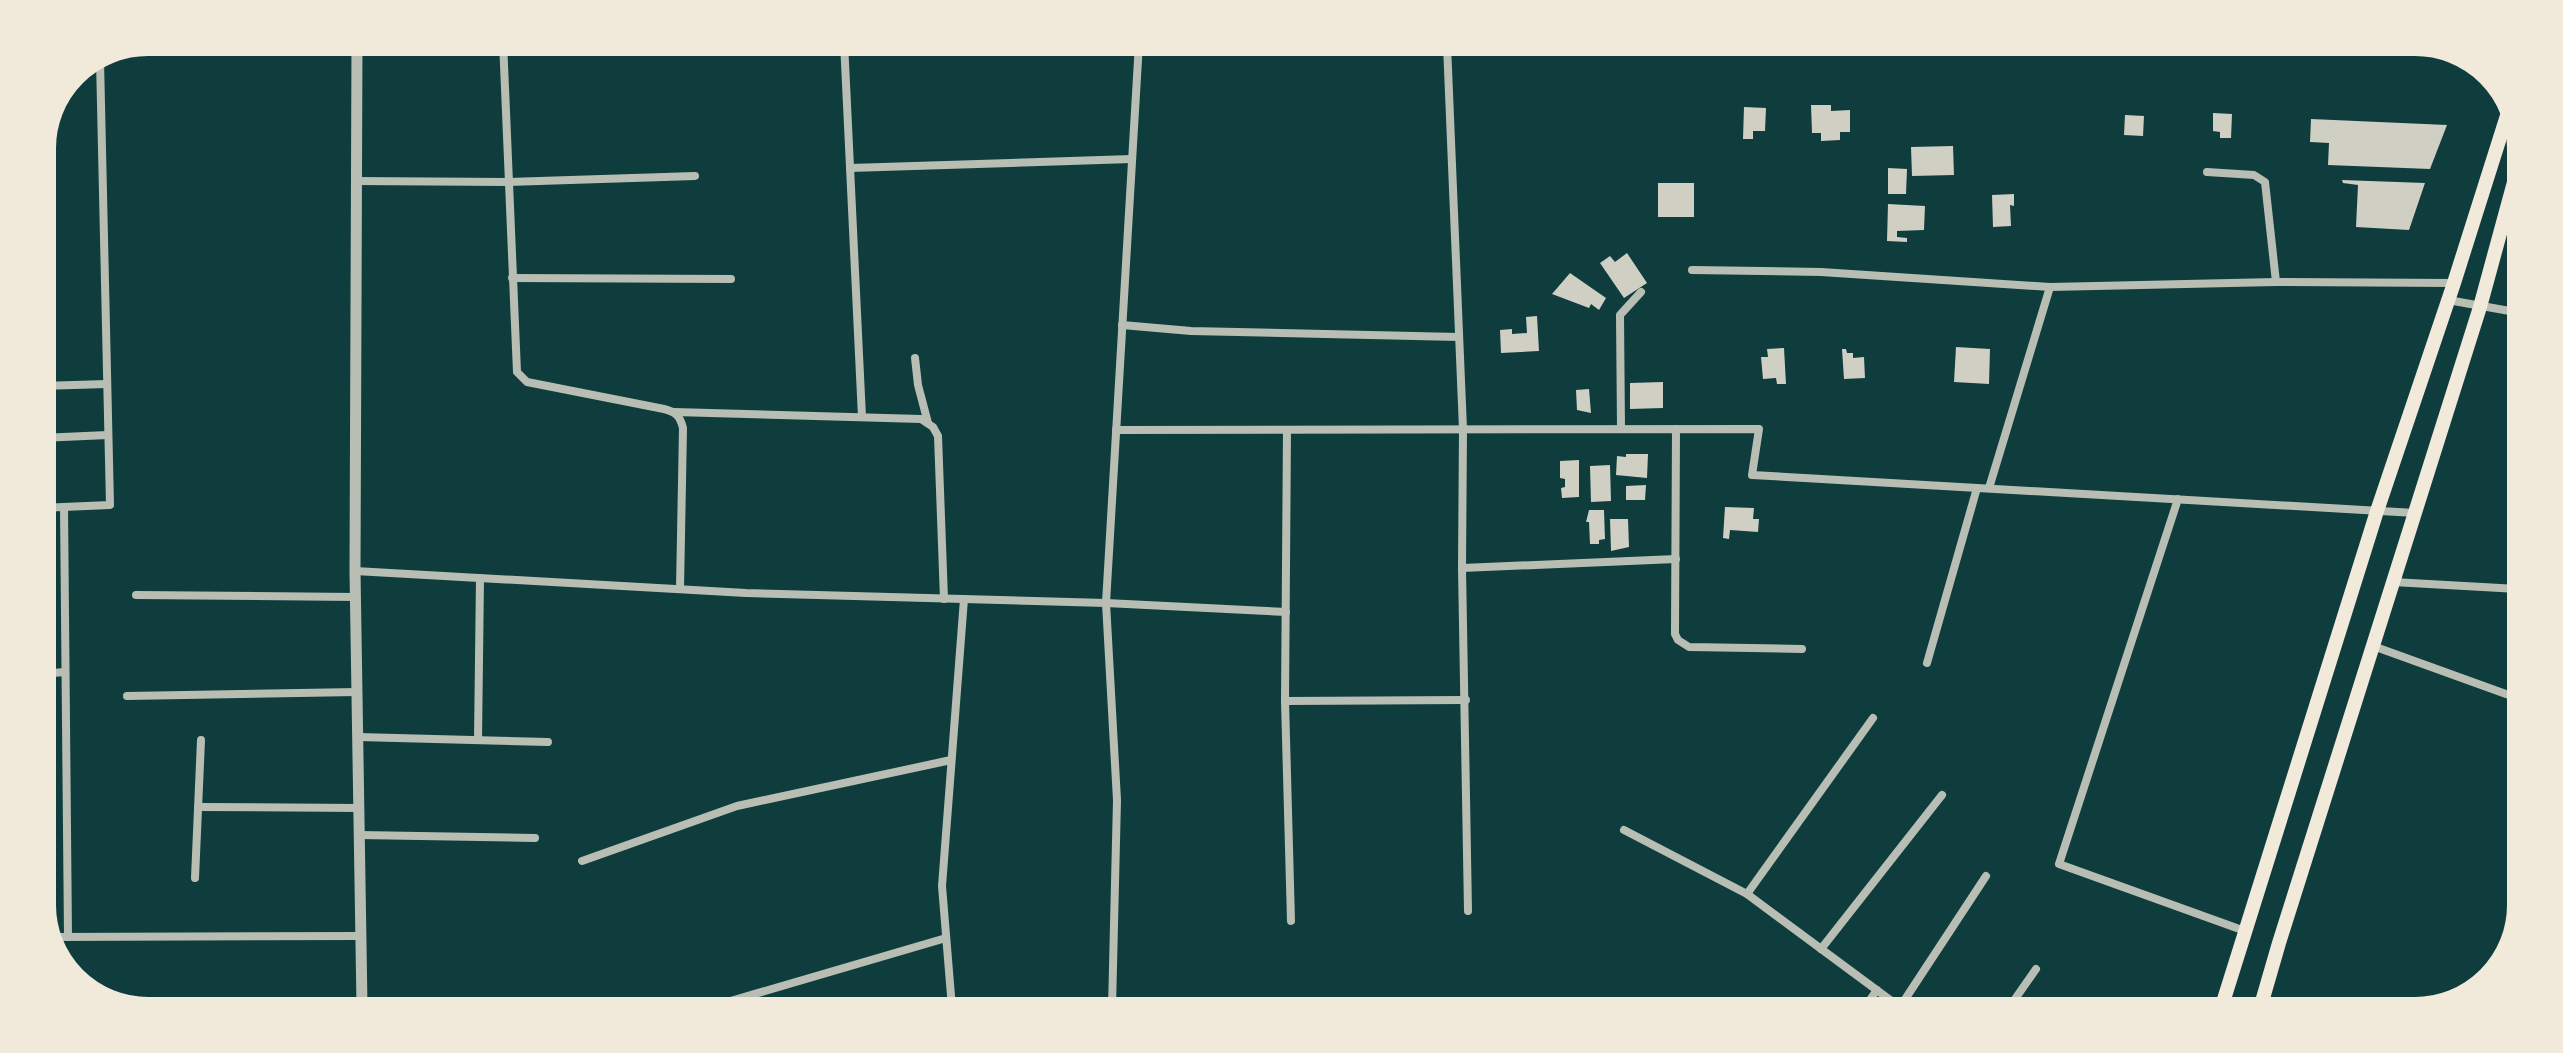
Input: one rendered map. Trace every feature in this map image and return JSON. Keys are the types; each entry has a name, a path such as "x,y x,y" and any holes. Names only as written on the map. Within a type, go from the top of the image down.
{"main road":[{"path":"2224,999 2377,511 2505,122"},
{"path":"2263,999 2480,307 2509,200"}],"street":[{"path":"357,54 355,571 362,999"},
{"path":"503,54 515,364 521,379 674,412 921,419 938,436 944,599"},
{"path":"845,54 862,417"},
{"path":"1112,999 1117,800 1106,603 1138,54"},
{"path":"1447,54 1463,429 1462,568 1468,911"},
{"path":"54,507 110,505 100,68"},
{"path":"850,168 1132,159"},
{"path":"2207,172 2254,175 2265,182 2276,282"},
{"path":"355,181 508,182 695,176"},
{"path":"1692,270 1821,272 2050,287 2276,282 2454,283"},
{"path":"512,278 731,279"},
{"path":"1989,488 2050,287"},
{"path":"1621,429 1620,315 1641,292"},
{"path":"2448,300 2509,311"},
{"path":"1122,325 1191,331 1459,337"},
{"path":"915,358 928,423"},
{"path":"54,386 107,384"},
{"path":"674,412 681,419 683,428 680,589"},
{"path":"1676,429 1675,634 1683,645 1802,649"},
{"path":"1116,430 1759,429 1752,475 2415,513"},
{"path":"1287,430 1285,701 1291,921"},
{"path":"54,437 108,435"},
{"path":"1927,663 1977,488"},
{"path":"2178,499 2059,864 2245,931"},
{"path":"64,507 68,937"},
{"path":"1462,568 1676,559"},
{"path":"355,571 680,589 1286,612"},
{"path":"478,740 480,578"},
{"path":"2393,582 2509,588"},
{"path":"136,595 356,597"},
{"path":"951,999 942,886 964,599"},
{"path":"2373,646 2509,695"},
{"path":"54,673 65,672"},
{"path":"127,696 357,692"},
{"path":"1285,701 1466,700"},
{"path":"1747,894 1873,718"},
{"path":"358,737 548,742"},
{"path":"195,878 201,740"},
{"path":"582,861 737,806 951,760"},
{"path":"1821,949 1942,795"},
{"path":"198,807 359,808"},
{"path":"1624,830 1747,894 1889,999"},
{"path":"359,835 535,838"},
{"path":"1908,999 1986,876"},
{"path":"60,937 361,936"},
{"path":"755,999 946,938"},
{"path":"2015,999 2036,969"},
{"path":"1871,999 1877,990"}],"building":[{"path":"1811,105 1831,105 1831,111 1850,110 1850,132 1840,132 1840,140 1821,141 1821,133 1812,133"},
{"path":"1744,107 1766,108 1765,131 1753,131 1753,139 1743,139"},
{"path":"2213,113 2232,114 2231,138 2220,138 2220,132 2213,131"},
{"path":"2125,115 2144,116 2143,136 2124,135"},
{"path":"2311,119 2447,125 2430,169 2328,165 2329,143 2310,142"},
{"path":"1953,146 1954,175 1912,176 1911,147"},
{"path":"1888,168 1907,169 1906,194 1888,194"},
{"path":"2342,180 2425,183 2409,230 2356,227 2358,185 2343,183"},
{"path":"1658,183 1694,183 1694,217 1658,217"},
{"path":"2014,194 2014,206 2010,205 2011,226 1993,227 1992,195"},
{"path":"1888,204 1925,206 1924,230 1897,231 1897,237 1907,238 1907,242 1887,241"},
{"path":"1627,253 1647,283 1624,298 1600,263 1610,256 1615,262"},
{"path":"1570,273 1606,298 1599,310 1591,304 1589,308 1552,294"},
{"path":"1537,316 1539,351 1501,353 1500,330 1512,329 1512,334 1527,333 1526,317"},
{"path":"1956,347 1990,349 1989,384 1954,382"},
{"path":"1784,348 1786,384 1777,384 1776,378 1763,379 1761,357 1768,357 1767,349"},
{"path":"1842,349 1853,353 1853,358 1864,357 1865,378 1844,379"},
{"path":"1663,382 1663,408 1630,409 1630,383"},
{"path":"1589,389 1591,413 1577,410 1576,390"},
{"path":"1626,454 1648,454 1647,478 1616,475 1617,456 1626,457"},
{"path":"1579,460 1579,497 1562,498 1561,488 1565,487 1565,479 1560,478 1560,461"},
{"path":"1610,465 1611,501 1591,502 1590,466"},
{"path":"1646,485 1645,500 1626,500 1626,486"},
{"path":"1725,507 1754,508 1753,519 1759,519 1758,532 1730,530 1729,539 1723,538"},
{"path":"1589,510 1604,510 1605,539 1599,540 1599,544 1590,544 1589,522 1586,522"},
{"path":"1610,519 1628,519 1629,547 1611,551"}]}
